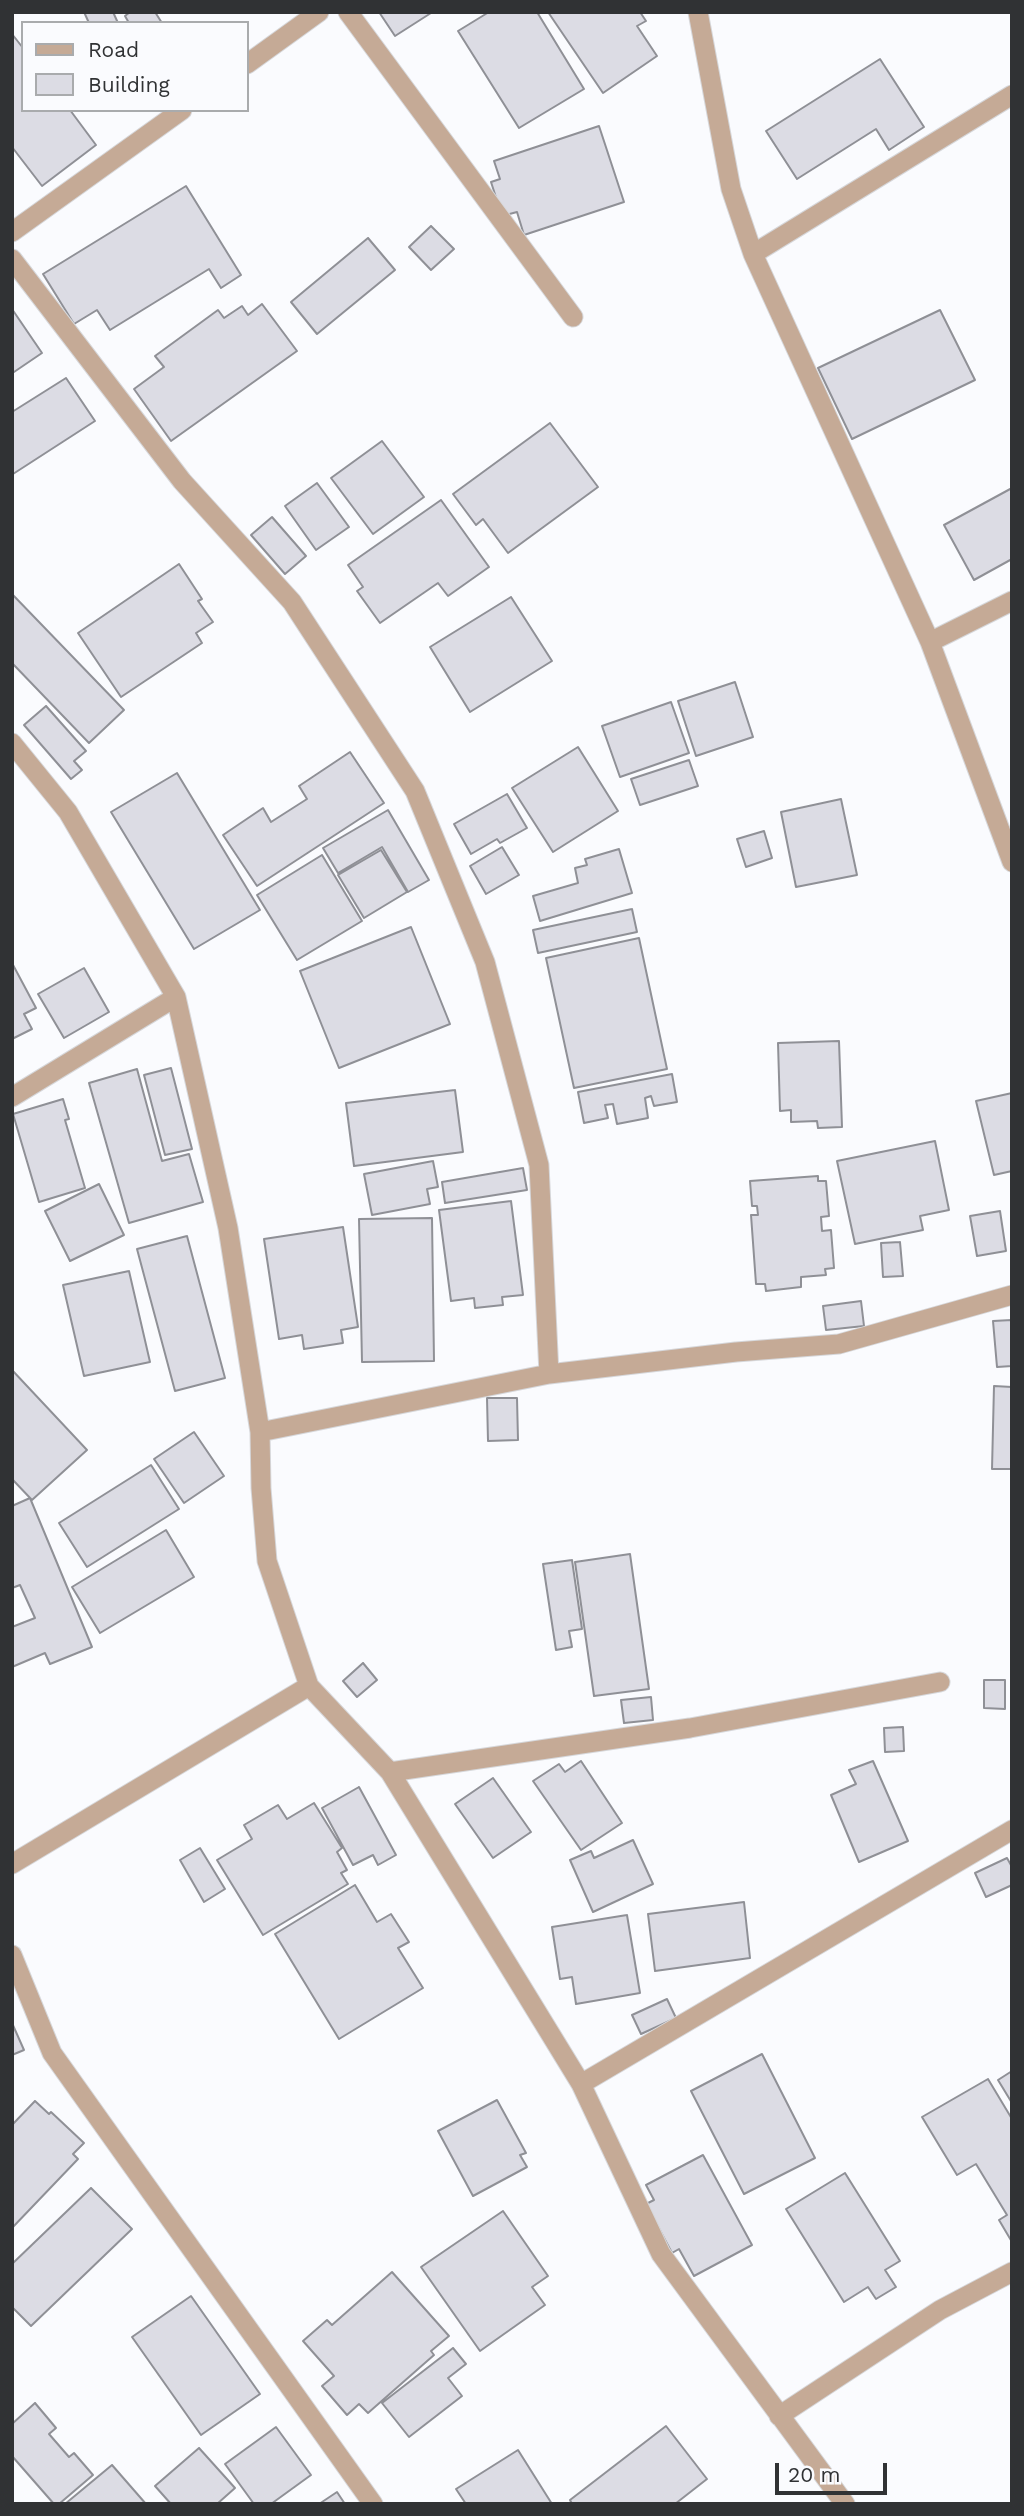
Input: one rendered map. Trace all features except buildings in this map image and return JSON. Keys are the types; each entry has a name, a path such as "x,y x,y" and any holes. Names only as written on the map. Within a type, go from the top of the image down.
{"street":[{"path":"248,63 319,12"},
{"path":"348,12 573,317"},
{"path":"698,12 731,189 753,254 930,642 1012,862"},
{"path":"753,254 1012,96"},
{"path":"12,232 179,112"},
{"path":"12,259 182,481 292,602 415,791 485,962 539,1165 549,1374"},
{"path":"930,642 1012,601"},
{"path":"12,743 68,812 176,997 228,1227 260,1432 267,1561 309,1686 390,1772 581,2084 661,2254 845,2504"},
{"path":"12,1097 176,997"},
{"path":"260,1432 549,1374 736,1352 839,1344 1012,1295"},
{"path":"390,1772 690,1728 940,1682"},
{"path":"12,1864 309,1686"},
{"path":"581,2084 1012,1830"},
{"path":"12,1955 52,2053 373,2504"},
{"path":"779,2416 940,2310 1012,2272"}]}
